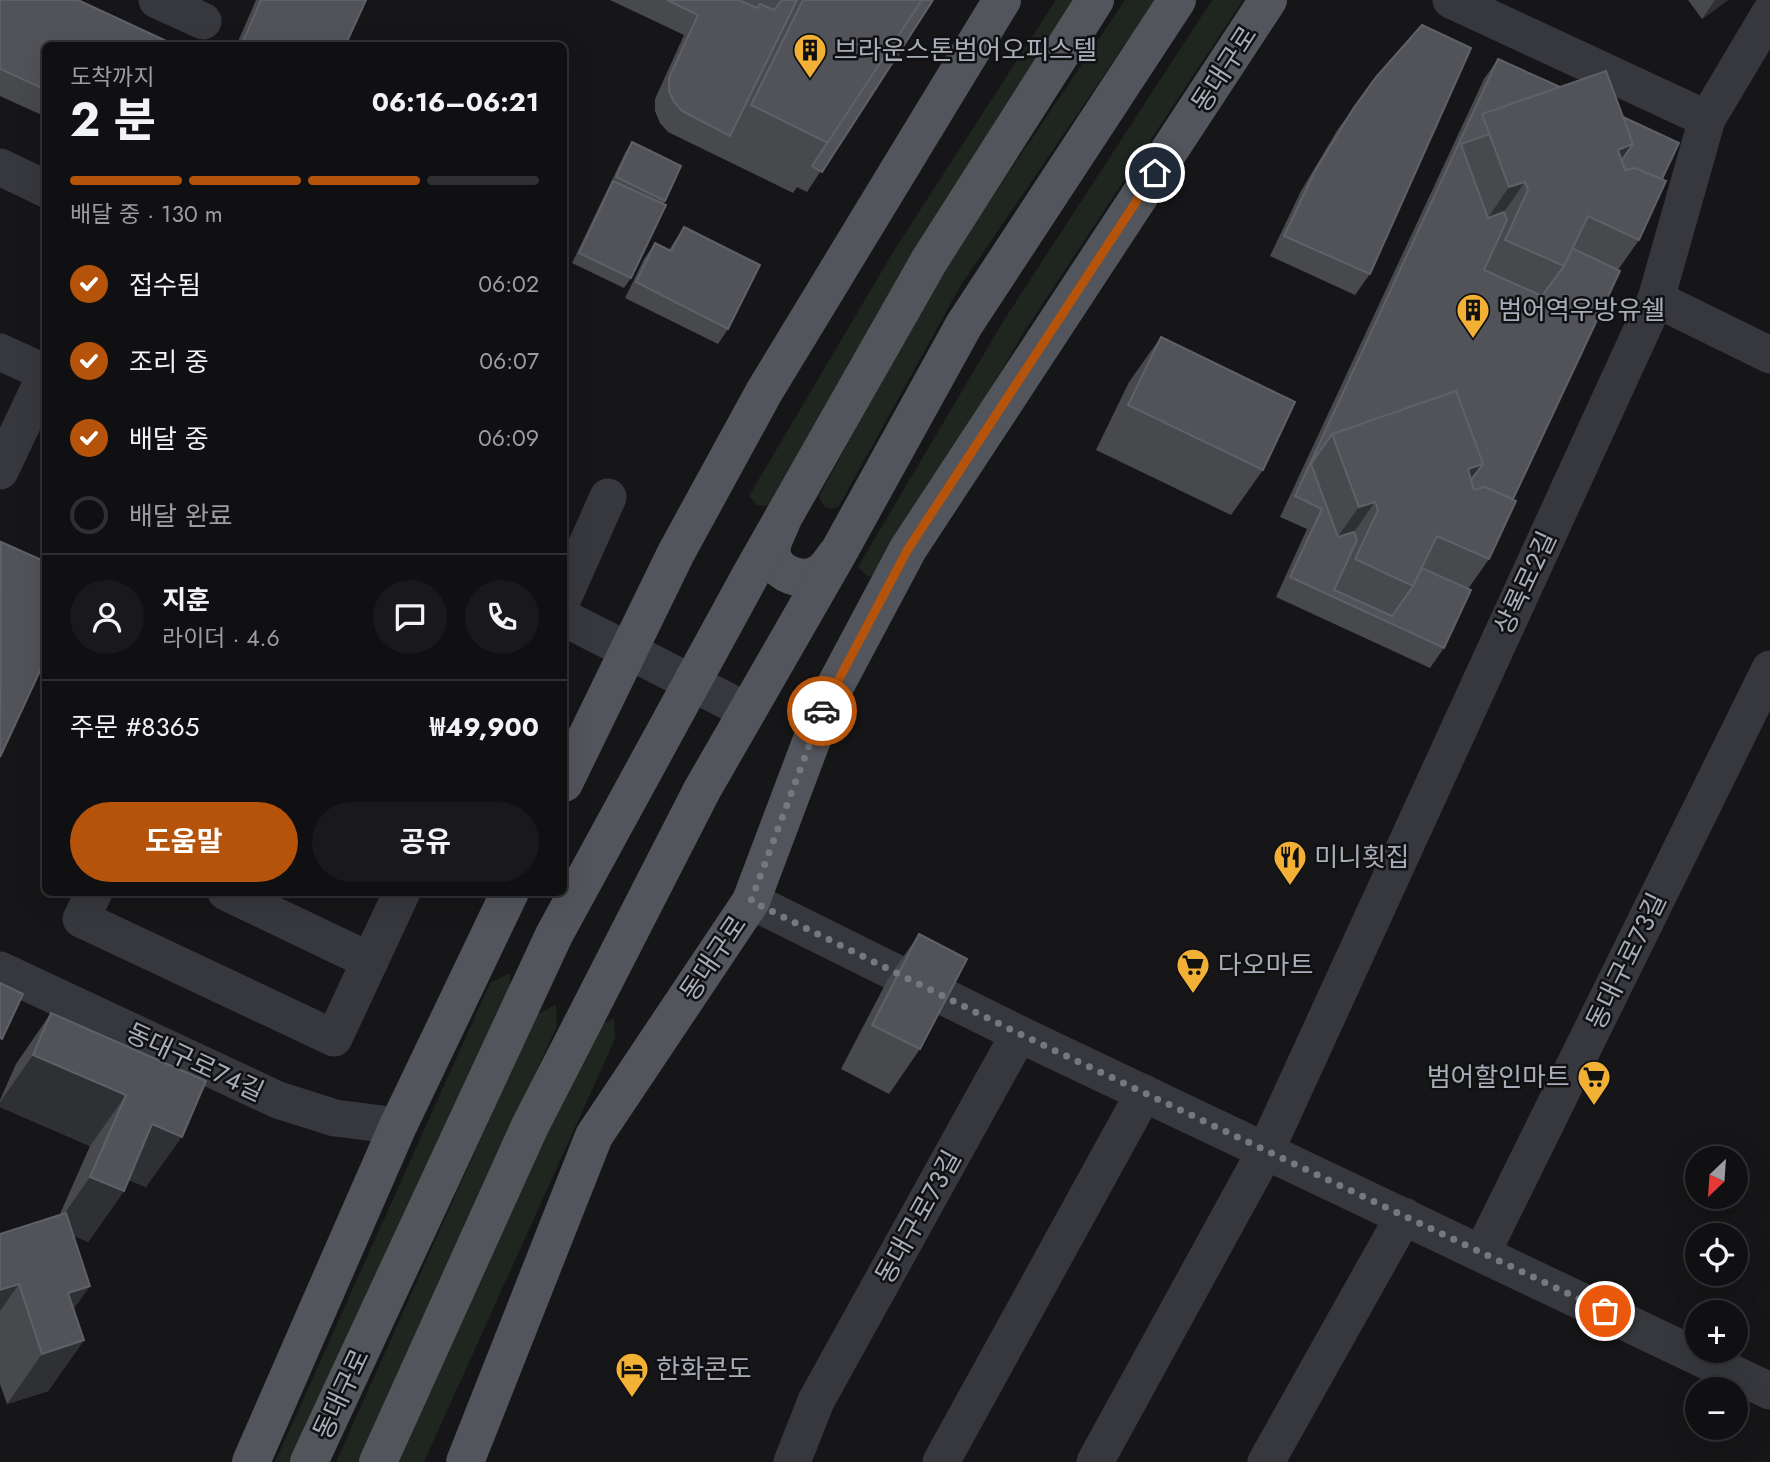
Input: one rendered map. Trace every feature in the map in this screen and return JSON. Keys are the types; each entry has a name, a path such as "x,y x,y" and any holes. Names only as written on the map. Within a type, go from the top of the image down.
{"main road":[{"path":"567,777 676,553 764,392 1002,0"},
{"name":"동대구로","path":"309,1462 554,936 783,518 929,261 1096,0"},
{"path":"378,1462 530,1126 702,790 964,325 1177,0"},
{"name":"동대구로","path":"465,1462 594,1136 751,901 825,705 908,549 1268,0"},
{"path":"783,518 772,546 773,556 784,572 801,578 811,577 820,573 836,555"},
{"name":"동대구로","path":"251,1462 398,1126 508,896"}],"street":[{"path":"157,0 204,21"},
{"path":"1451,0 1707,119"},
{"name":"상록로2길","path":"1266,1150 1656,299 1707,119 1770,13"},
{"path":"0,167 42,187"},
{"path":"1656,299 1770,355"},
{"path":"0,352 42,372"},
{"path":"0,471 42,382"},
{"path":"567,589 608,497"},
{"path":"567,620 747,711"},
{"name":"동대구로73길","path":"1482,1253 1770,669"},
{"path":"92,896 81,919 334,1038 400,896"},
{"path":"234,896 370,961"},
{"path":"751,901 1020,1034 1770,1391"},
{"name":"동대구로74길","path":"0,970 278,1100 335,1118 398,1126"},
{"name":"동대구로73길","path":"792,1462 816,1401 1020,1034"},
{"path":"943,1457 1144,1093"},
{"path":"1095,1462 1266,1150"},
{"path":"1266,1462 1404,1216"}],"shaded area":[{"path":"1056,0 1085,0 770,506 757,505 749,496 895,249"},
{"path":"1125,0 1155,0 961,285 839,506 826,507 819,496 942,272"},
{"path":"1212,0 1243,0 1024,332 880,577 867,576 858,567 1004,320"},
{"path":"510,973 511,994 300,1462 275,1462 490,983"},
{"path":"556,1005 557,1026 360,1462 336,1462 536,1015"},
{"path":"614,1018 615,1039 424,1462 399,1462 594,1028"}],"building":[{"path":"0,0 78,0 168,42 42,42 42,88 0,69"},
{"path":"261,0 366,0 347,42 243,42"},
{"path":"667,0 739,0 757,8 760,4 774,10 782,0 797,0 730,136 682,111 674,102 669,91 669,78 698,15"},
{"name":"브라운스톤범어오피스텔","path":"803,0 922,0 828,143 751,105"},
{"path":"922,0 933,0 822,172 812,166"},
{"path":"1422,25 1471,48 1370,274 1284,236 1315,171 1353,109 1376,77"},
{"path":"1498,59 1560,87 1482,114 1490,134 1461,144 1488,218 1504,212 1507,220 1484,270 1542,296 1564,266 1572,248 1620,271 1513,499 1485,487 1474,490 1471,480 1483,464 1456,391 1332,434 1311,464 1338,537 1354,532 1357,540 1334,590 1392,616 1422,568 1471,590 1444,648 1290,577 1322,509 1295,496"},
{"path":"1606,71 1633,144 1618,150 1625,170 1635,168 1666,181 1639,240 1588,216 1564,266 1505,240 1528,190 1525,182 1509,187 1482,114"},
{"path":"1623,117 1679,143 1662,179 1635,168 1625,170 1622,160 1633,144"},
{"path":"632,142 681,166 665,201 616,177"},
{"path":"613,181 666,205 631,278 579,253"},
{"path":"684,227 760,265 728,329 636,282 655,243 671,251"},
{"path":"1161,337 1295,402 1263,470 1128,405"},
{"path":"1456,391 1483,464 1468,469 1474,490 1485,487 1516,501 1489,559 1437,536 1413,586 1355,559 1378,510 1375,502 1359,507 1332,434"},
{"path":"1,542 42,560 42,667 0,757"},
{"path":"919,934 967,959 920,1049 872,1025"},
{"path":"0,983 23,994 2,1039 0,1038"},
{"path":"51,1013 206,1081 182,1137 152,1124 124,1191 90,1177 126,1095 33,1055"},
{"path":"66,1213 90,1286 68,1293 84,1340 42,1354 19,1284 0,1290 0,1234"}],"way so far":[{"path":"822,711 751,901 1020,1034 1605,1311"}],"place":[{"name":"브라운스톤범어오피스텔","path":"810,80"},
{"name":"범어역우방유쉘","path":"1473,340"},
{"name":"미니횟집","path":"1290,887"},
{"name":"다오마트","path":"1193,995"},
{"name":"범어할인마트","path":"1594,1107"},
{"name":"한화콘도","path":"632,1399"}],"route":[{"path":"822,711 908,549 1155,173"}]}
